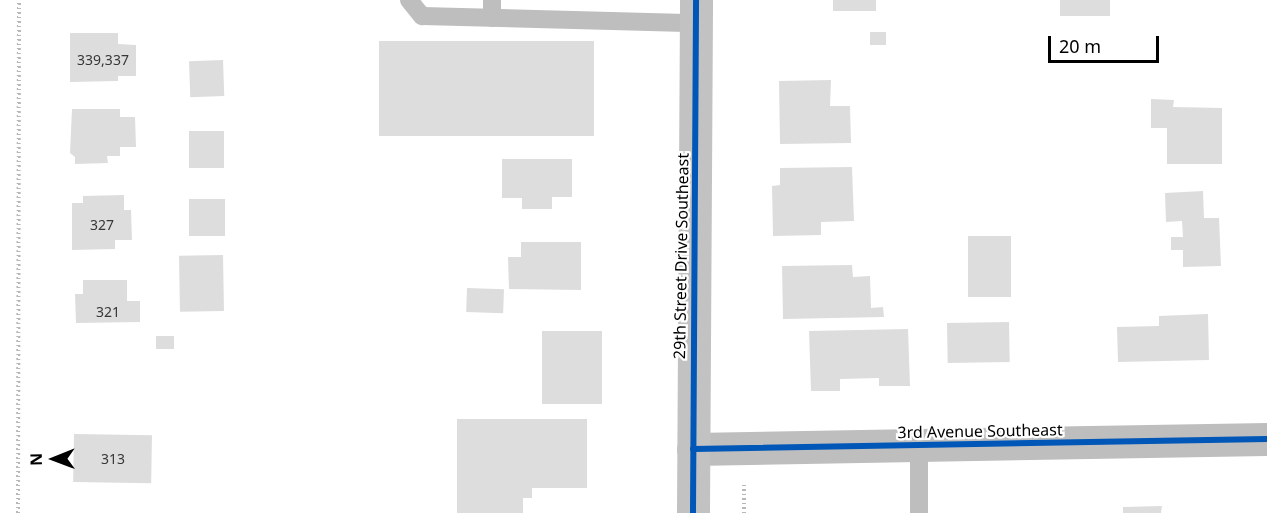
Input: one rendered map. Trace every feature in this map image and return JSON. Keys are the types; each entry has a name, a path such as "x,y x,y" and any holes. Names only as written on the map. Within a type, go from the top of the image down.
{"main road":[{"name":"29th Street Drive Southeast","path":"693,513 696,12"}],"street":[{"name":"3rd Avenue Southeast","path":"693,449 1267,439"}],"lane":[{"path":"409,0 422,16 492,9 696,12"},
{"path":"919,445 919,513"}],"path":[{"path":"18,513 20,0"}],"building":[{"path":"833,0 876,0 876,11 833,11"},
{"path":"1060,0 1110,0 1110,16 1060,16"},
{"path":"870,32 886,32 886,45 870,45"},
{"path":"70,33 118,33 118,44 136,45 136,76 118,76 118,81 70,82"},
{"path":"379,41 594,41 594,136 379,136"},
{"path":"223,60 224,96 190,97 189,61"},
{"path":"831,80 830,106 850,106 851,143 780,144 779,81"},
{"path":"1151,99 1174,100 1173,107 1222,108 1222,164 1167,164 1167,128 1151,128"},
{"path":"72,109 120,109 120,117 135,117 136,147 120,147 120,156 107,156 108,163 75,164 75,157 70,153"},
{"path":"189,131 224,131 224,168 189,168"},
{"path":"502,159 572,159 572,197 552,197 552,209 522,209 522,198 502,198"},
{"path":"852,167 854,221 821,222 821,235 773,236 772,186 780,185 780,168"},
{"path":"1203,191 1204,218 1219,218 1221,266 1183,267 1183,250 1171,250 1171,237 1183,237 1182,221 1166,222 1165,193"},
{"path":"124,195 124,210 131,210 132,240 115,240 115,249 72,250 72,203 83,203 83,196"},
{"path":"189,199 225,199 225,236 189,236"},
{"path":"968,236 1011,236 1011,297 968,297"},
{"path":"521,242 581,242 581,290 509,289 508,257 521,257"},
{"path":"223,255 224,311 180,312 179,256"},
{"path":"852,265 853,277 870,276 871,308 883,307 884,317 783,319 782,266"},
{"path":"83,280 127,280 127,301 140,301 140,322 76,323 75,294 83,294"},
{"path":"467,288 504,289 503,313 466,312"},
{"path":"1208,314 1209,360 1118,362 1117,327 1159,326 1159,316"},
{"path":"1009,322 1010,362 948,363 947,323"},
{"path":"908,329 910,386 879,386 879,378 840,379 840,391 811,391 809,331"},
{"path":"542,331 602,331 602,404 542,404"},
{"path":"156,336 174,336 174,349 156,349"},
{"path":"457,419 587,419 587,488 532,488 532,498 523,498 523,513 457,513"},
{"path":"74,434 152,435 151,483 73,482"},
{"path":"1162,506 1161,513 1123,513 1123,507"}],"cycle path":[{"path":"693,513 696,0"},
{"path":"693,449 1267,439"}]}
